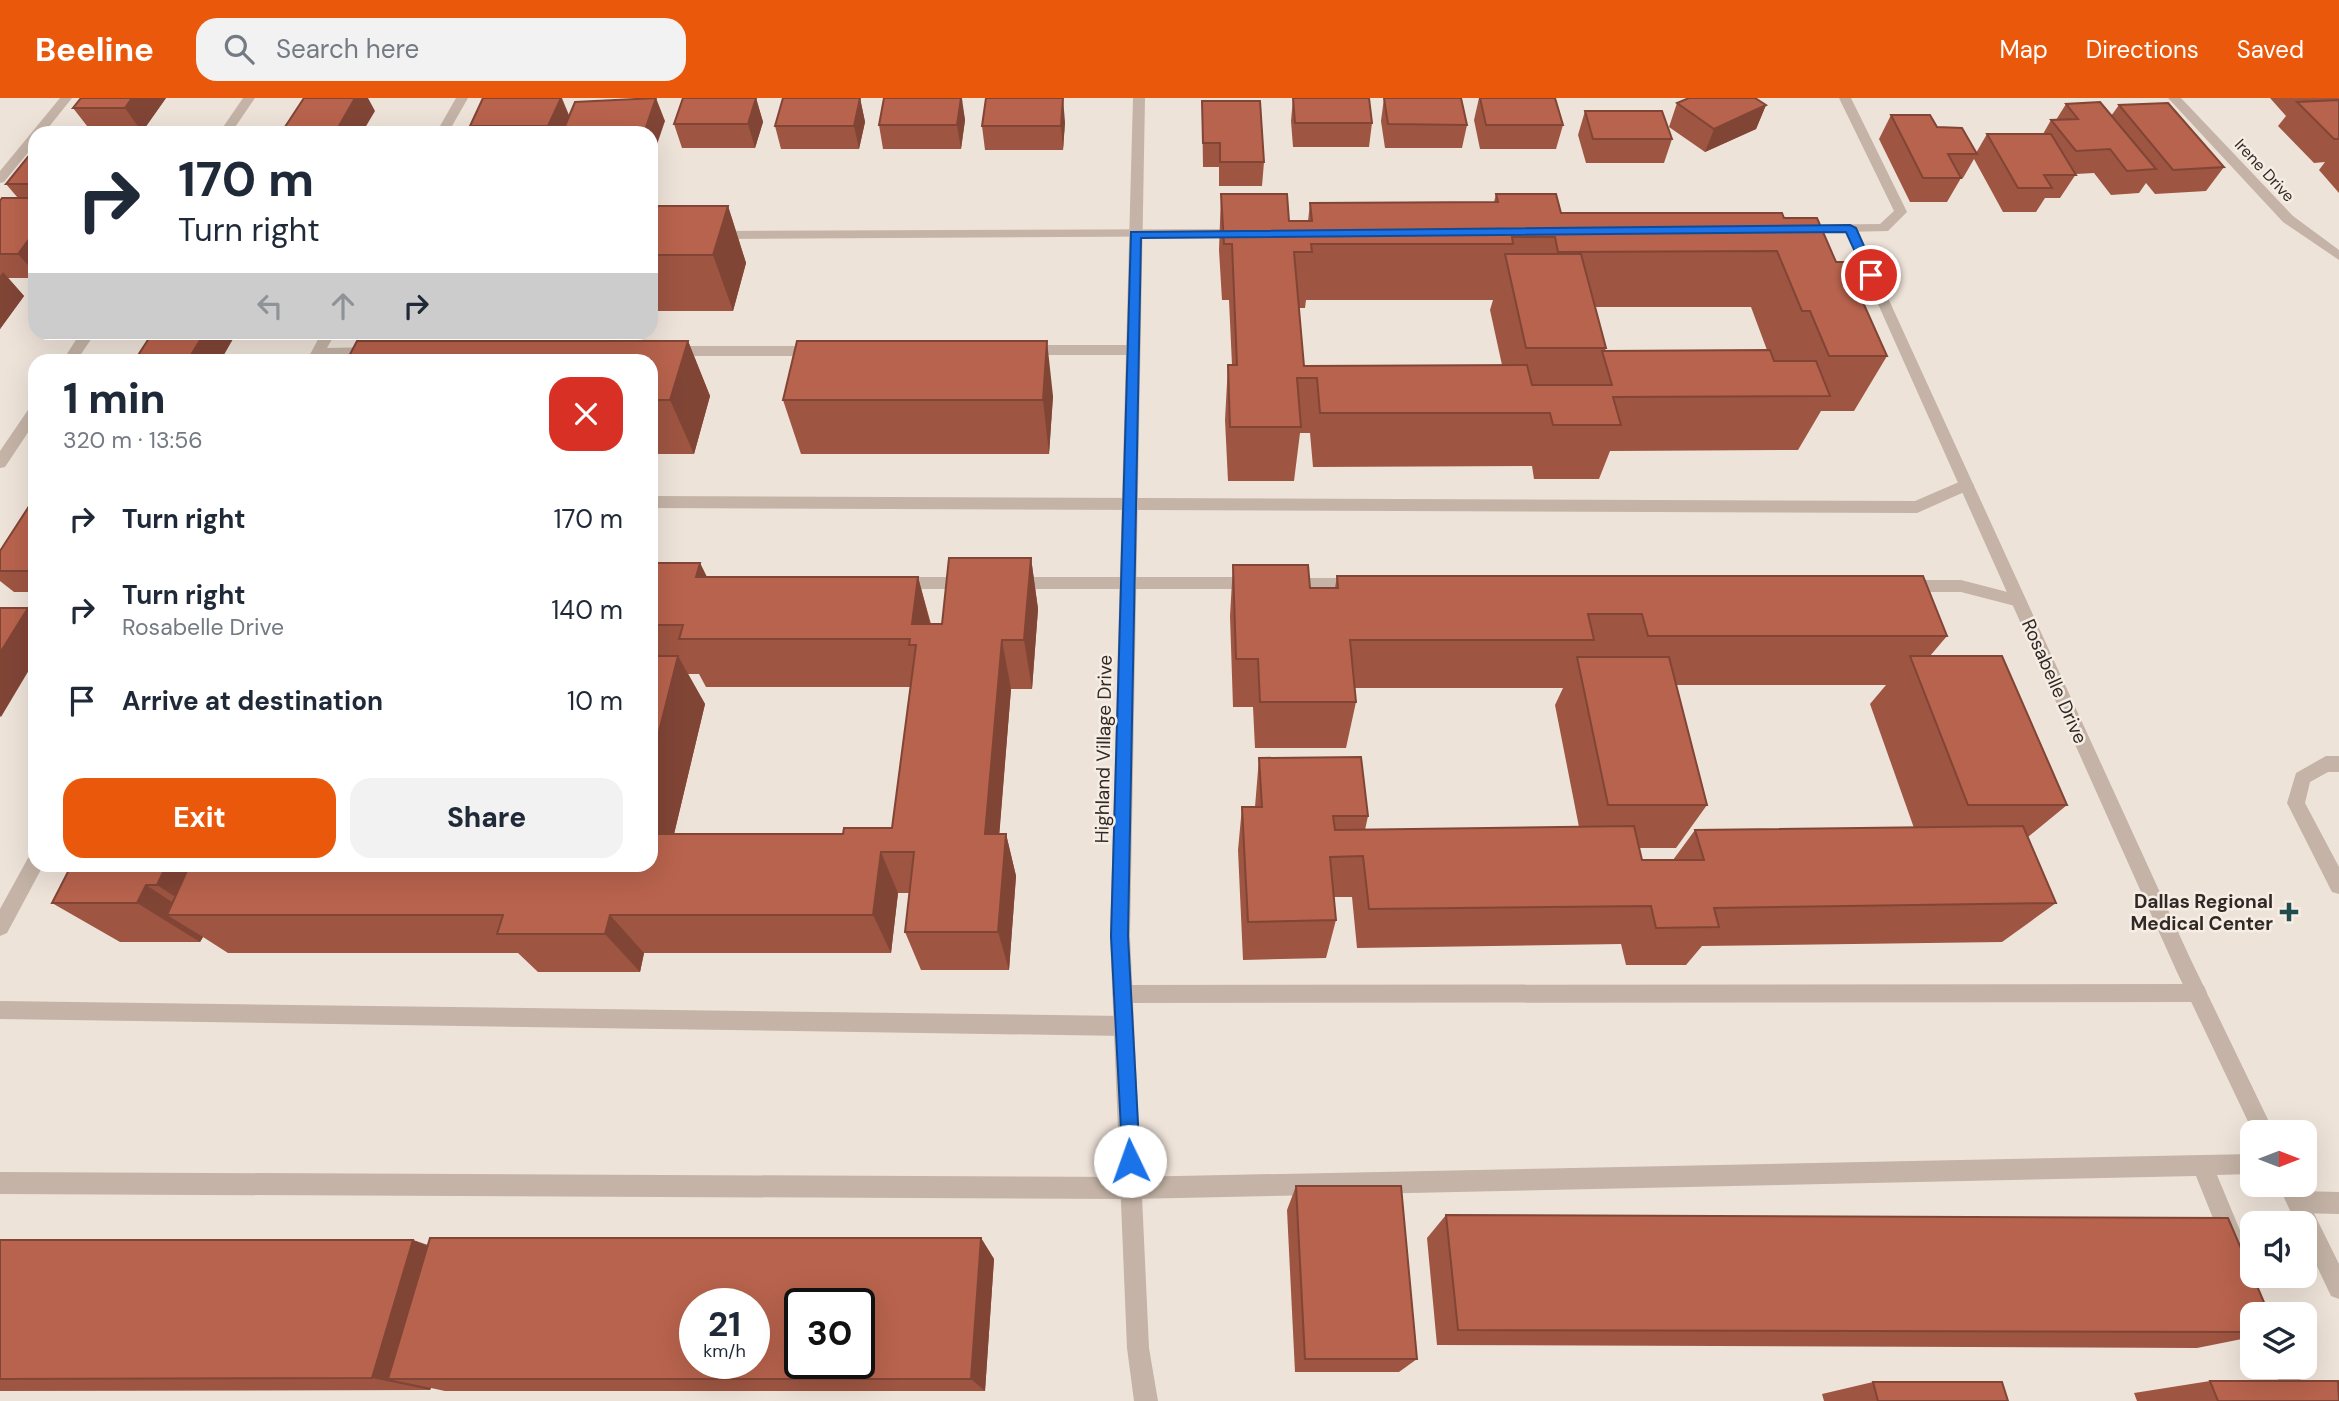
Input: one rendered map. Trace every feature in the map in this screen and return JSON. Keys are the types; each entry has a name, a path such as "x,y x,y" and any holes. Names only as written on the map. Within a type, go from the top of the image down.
{"street":[{"path":"43,126 66,98"},
{"path":"230,126 249,98"},
{"path":"446,126 462,98"},
{"name":"Highland Village Drive","path":"1139,98 1120,936 1138,1348 1146,1401"},
{"path":"1782,229 1883,228 1901,212 1845,98"},
{"name":"Irene Drive","path":"2174,98 2288,219 2339,256"},
{"path":"0,179 28,145"},
{"name":"Rosabelle Drive","path":"1850,228 2197,993 2258,1120"},
{"path":"692,234 1259,233"},
{"path":"1009,350 1133,350"},
{"path":"650,351 829,351"},
{"path":"359,354 387,352"},
{"path":"0,463 28,421"},
{"path":"658,502 1917,507 1966,485"},
{"path":"883,583 1378,584"},
{"path":"1892,586 1961,586 2019,601"},
{"path":"2339,764 2326,764 2302,778 2296,803 2339,886"},
{"path":"0,927 31,872"},
{"path":"1122,994 2197,993"},
{"path":"0,1010 1124,1026"},
{"path":"0,1183 1131,1188 2240,1164"},
{"path":"2202,1165 2240,1258"},
{"path":"2295,1197 2339,1288"},
{"path":"2311,1197 2339,1203"},
{"path":"2289,1379 2298,1401"}],"building":[{"path":"81,98 132,98 125,108 73,108"},
{"path":"304,98 355,98 339,126 286,126"},
{"path":"483,98 561,98 548,126 470,126"},
{"path":"656,98 646,126 565,126 575,102"},
{"path":"683,98 756,98 748,124 674,124"},
{"path":"783,98 860,98 854,126 775,126"},
{"path":"884,98 961,98 957,125 879,125"},
{"path":"986,98 1063,98 1061,126 982,126"},
{"path":"1293,98 1369,98 1372,123 1295,123"},
{"path":"1384,98 1461,98 1467,125 1388,124"},
{"path":"1480,98 1555,98 1563,125 1486,125"},
{"path":"1689,98 1755,98 1766,105 1714,129 1677,103"},
{"path":"2339,100 2339,139 2334,139 2297,102"},
{"path":"1202,101 1260,101 1264,162 1220,162 1220,143 1203,143"},
{"path":"2100,102 2156,169 2127,171 2110,149 2076,151 2051,120 2078,119 2066,104"},
{"path":"2168,103 2224,167 2173,170 2119,105"},
{"path":"1585,111 1662,111 1672,139 1593,139"},
{"path":"1891,115 1930,115 1937,127 1962,128 1977,154 1948,154 1961,178 1923,178"},
{"path":"1987,134 2051,134 2076,175 2044,175 2052,188 2018,188"},
{"path":"28,157 28,184 6,184"},
{"path":"1221,194 1287,194 1289,221 1312,221 1310,203 1498,202 1496,194 1556,194 1561,213 1782,213 1784,218 1817,218 1836,262 1845,262 1887,356 1829,356 1810,311 1802,311 1777,251 1558,252 1555,237 1512,237 1513,244 1311,244 1312,252 1294,252 1304,366 1527,365 1532,385 1612,385 1602,351 1770,350 1774,361 1816,361 1830,396 1613,397 1621,425 1553,425 1550,413 1320,413 1317,378 1297,378 1301,427 1230,427 1228,365 1237,365 1232,244 1224,244"},
{"path":"2,198 28,198 28,240 18,254 0,254"},
{"path":"658,206 728,206 713,255 658,255"},
{"path":"1505,254 1581,254 1606,348 1526,348"},
{"path":"148,340 200,340 192,354 139,354"},
{"path":"357,341 688,341 670,400 658,400 658,354 350,354"},
{"path":"797,341 1047,341 1043,400 783,400"},
{"path":"28,508 28,571 0,571 0,551"},
{"path":"949,558 1031,558 1024,640 1002,640 985,834 1006,834 998,932 905,932 914,852 881,852 873,915 610,915 605,934 497,934 503,915 167,915 186,872 658,872 658,834 843,834 844,828 892,828 916,645 909,645 910,639 679,639 683,625 658,625 658,563 700,563 696,577 918,577 912,624 942,624"},
{"path":"1233,565 1308,565 1310,588 1338,588 1337,576 1923,576 1947,636 1648,636 1642,614 1588,614 1594,640 1350,640 1356,702 1260,702 1258,659 1236,659"},
{"path":"0,608 28,608 0,653"},
{"path":"658,656 678,656 658,735"},
{"path":"1910,656 2002,656 2067,805 1968,805"},
{"path":"1577,657 1669,657 1707,805 1608,805"},
{"path":"1361,757 1368,816 1333,816 1335,830 1634,826 1642,860 1704,860 1695,830 2023,826 2056,903 1714,908 1719,927 1656,928 1651,906 1369,909 1363,856 1330,857 1336,920 1248,922 1242,807 1262,807 1259,758"},
{"path":"68,872 163,872 157,885 146,885 137,903 52,903"},
{"path":"1296,1186 1401,1186 1417,1359 1305,1359"},
{"path":"1446,1215 2228,1218 2240,1246 2240,1288 2258,1288 2264,1302 2240,1302 2240,1332 1458,1330"},
{"path":"430,1238 981,1238 971,1379 875,1379 875,1288 784,1288 784,1379 770,1379 770,1288 679,1288 679,1379 388,1379"},
{"path":"0,1240 413,1240 372,1378 0,1379"},
{"path":"2210,1381 2338,1381 2339,1401 2218,1401"},
{"path":"1873,1382 2002,1382 2008,1401 1878,1401"}],"place":[{"name":"Dallas Regional Medical Center","path":"2289,912"}],"route":[{"path":"1130,1161 1120,936 1135,234 1850,228 1871,275"}]}
